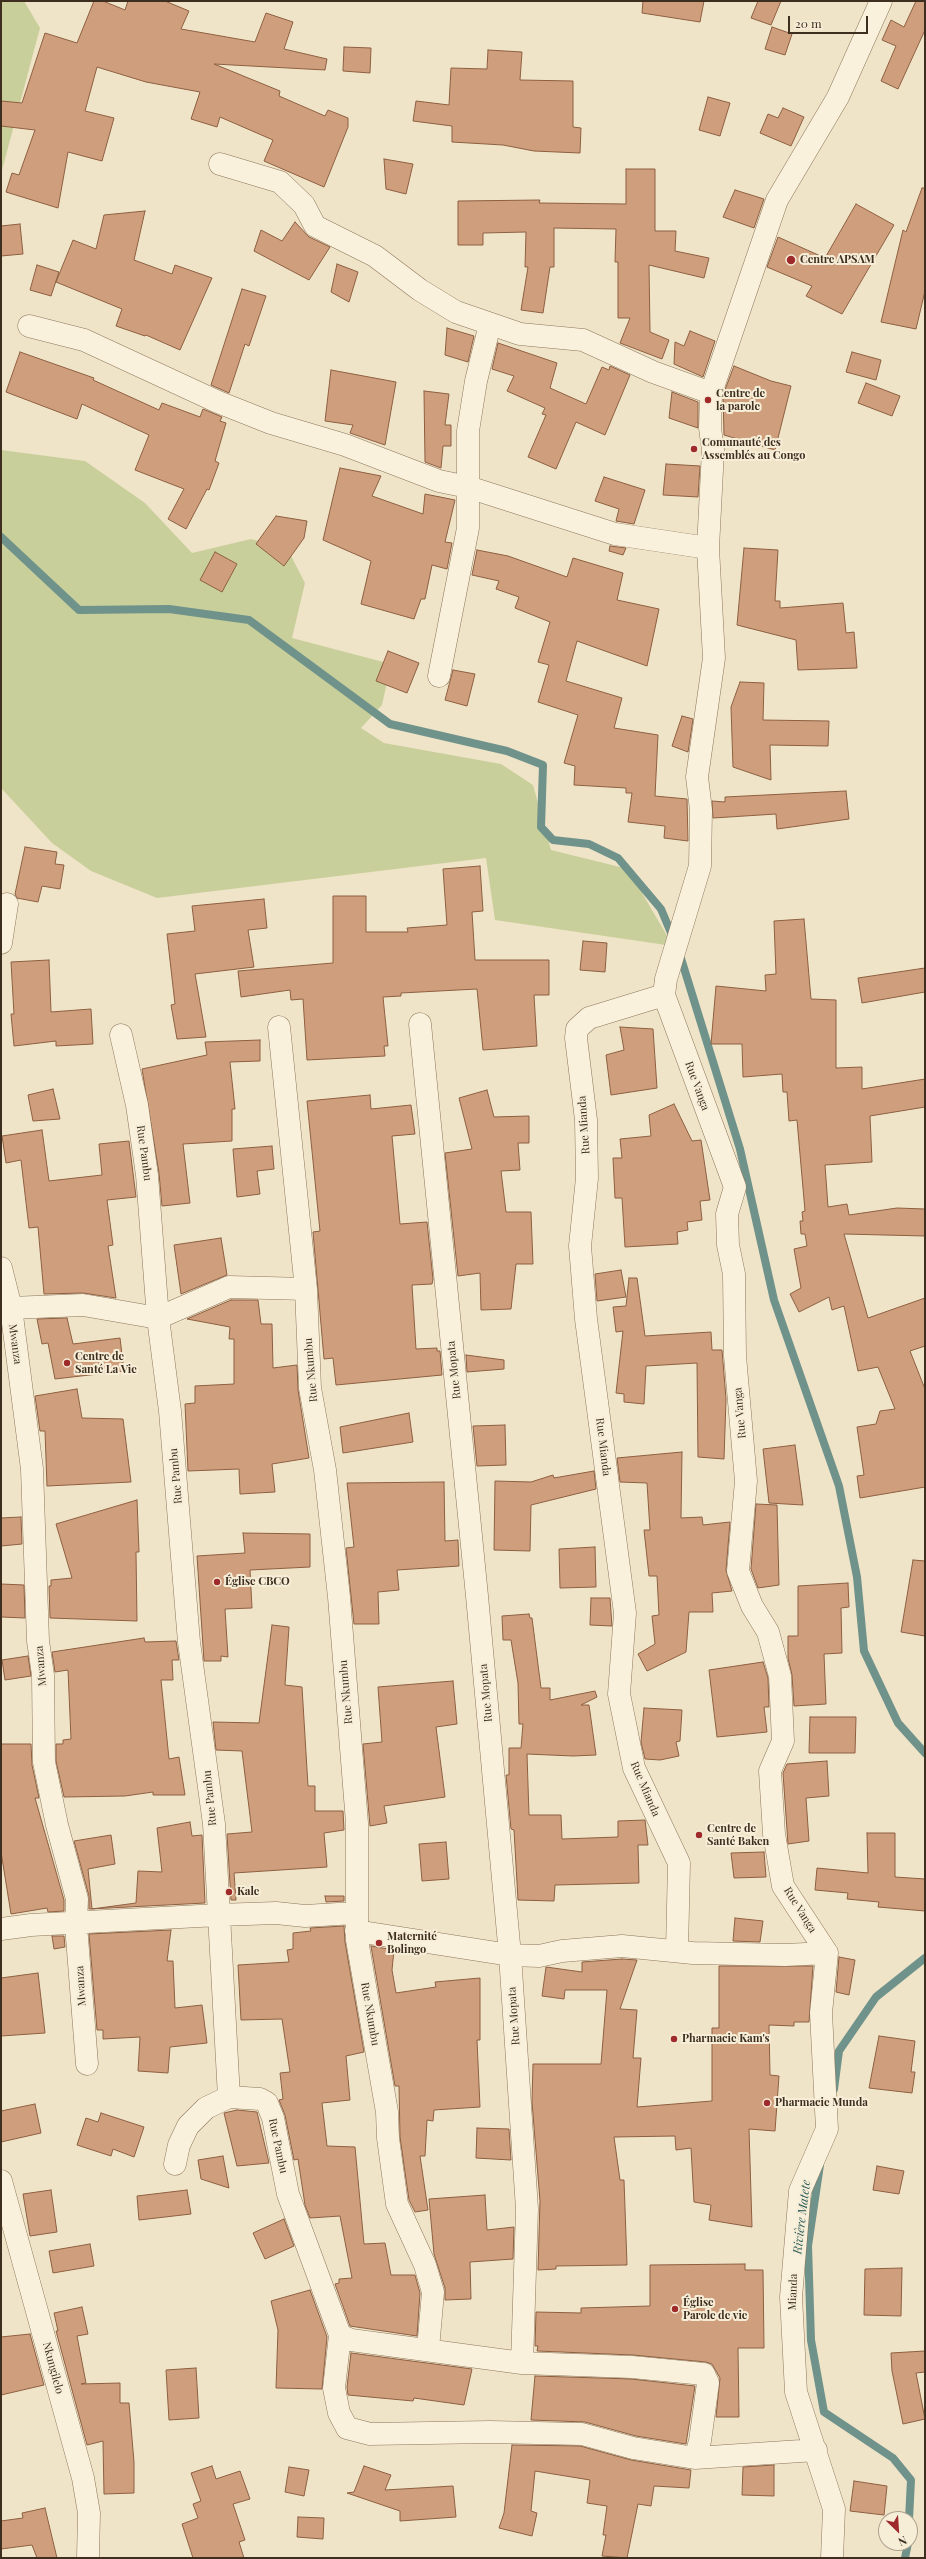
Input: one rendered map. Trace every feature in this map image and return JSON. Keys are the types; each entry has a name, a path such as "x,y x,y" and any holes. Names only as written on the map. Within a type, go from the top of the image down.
{"street":[{"name":"Rue Vanga","path":"827,1953 783,1886 774,1834 770,1771 783,1741 780,1676 768,1632 752,1606 738,1570 746,1481 735,1356 734,1274 728,1244 727,1222 727,1214 736,1187 664,996 666,979 700,866 701,810 697,777 714,658 708,548 713,450 710,428 711,393 777,200 838,98 881,1"},
{"path":"220,164 280,182 304,205 315,226 375,256 420,290 456,312 520,334 583,340 653,372 711,393"},
{"path":"438,676 468,528 468,431 476,381 490,324"},
{"path":"29,326 84,340 218,402 271,423 345,445 439,481 468,488 615,534 708,548"},
{"path":"1,943 7,904"},
{"name":"Rue Mianda","path":"664,996 589,1018 577,1029 576,1038 586,1120 587,1171 580,1246 586,1319 625,1613 619,1694 634,1768 679,1863 677,1950"},
{"name":"Rue Mopata","path":"420,1024 477,1596 510,1955 527,2209 522,2363"},
{"name":"Rue Nkumbu","path":"279,1027 306,1289 310,1388 327,1485 339,1597 357,1823 356,1922 388,2112 388,2138 396,2204 425,2265 433,2292 428,2349"},
{"name":"Rue Pambu","path":"121,1035 137,1105 147,1175 158,1318 170,1411 189,1642 214,1824 229,2097 260,2099 267,2103 273,2118 288,2194 340,2335"},
{"name":"Mwanza","path":"1,1268 11,1308 32,1469 38,1641 43,1675 44,1762 57,1825 77,1899 76,1924 87,2064"},
{"path":"11,1308 83,1305 158,1318 228,1287 306,1289"},
{"path":"1,1929 31,1925 76,1924 276,1913 356,1922 510,1955 539,1956 562,1951 622,1946 693,1952 785,1956 827,1953"},
{"name":"Mianda","path":"827,1953 821,2013 827,2129 800,2191 791,2297 796,2392 834,2509 832,2558"},
{"path":"175,2164 179,2145 188,2126 206,2108 229,2097"},
{"name":"Nkungilelo","path":"1,2181 83,2478 89,2513 88,2558"},
{"path":"695,2458 700,2441 708,2383 704,2374 632,2367 522,2363 428,2349 351,2340 340,2335 334,2388 339,2413 347,2428 370,2434 490,2432 582,2434 634,2448 695,2458 816,2450"}],"green space":[{"path":"1,1 24,1 40,28 1,174"},
{"path":"1,450 85,461 145,503 192,553 251,539 287,548 305,583 292,638 391,664 382,705 361,728 384,743 501,764 533,785 551,850 628,869 673,946 495,920 486,858 157,898 91,871 52,843 1,788"}],"building":[{"path":"94,1 103,1 125,10 128,1 165,1 189,11 181,29 255,42 266,13 293,22 284,49 327,59 325,70 214,64 280,91 279,96 325,116 328,110 348,118 348,127 324,187 264,161 273,140 220,117 217,127 191,119 200,92 146,82 97,67 85,111 114,118 102,161 68,152 58,208 6,192 12,173 19,175 35,130 1,126 1,101 22,103 45,33 77,43"},
{"path":"643,1 704,1 700,22 642,13"},
{"path":"758,1 781,1 771,25 751,18"},
{"path":"916,1 925,1 925,30 898,89 881,81 896,46 882,40 891,20 904,27"},
{"path":"772,27 792,34 785,55 765,49"},
{"path":"344,47 371,48 370,73 343,71"},
{"path":"488,50 522,52 520,80 573,81 573,127 581,128 580,153 534,151 503,145 452,142 452,126 413,121 416,101 449,105 451,68 487,69"},
{"path":"708,97 730,103 720,136 699,130"},
{"path":"783,108 804,117 791,146 760,133 768,114 778,118"},
{"path":"384,159 413,164 406,194 386,189"},
{"path":"626,169 655,169 655,231 676,231 675,251 709,258 704,278 649,265 650,332 669,340 662,359 620,343 630,318 618,318 618,262 615,262 616,229 554,228 554,267 550,267 543,313 521,310 528,267 525,267 526,232 483,233 483,245 458,245 458,201 540,200 539,203 626,204"},
{"path":"922,188 925,188 925,291 916,329 881,322 903,230 906,232"},
{"path":"735,190 764,199 754,228 723,217"},
{"path":"856,204 894,225 842,314 806,296 812,286 767,267 778,237 825,258"},
{"path":"145,211 134,260 172,274 175,265 212,278 180,350 146,335 145,336 116,326 122,309 56,282 73,240 96,249 104,215"},
{"path":"295,222 309,237 330,247 309,280 254,251 261,230 282,241"},
{"path":"20,224 23,254 1,256 1,226"},
{"path":"337,264 358,272 349,302 331,292"},
{"path":"37,265 59,272 51,296 30,290"},
{"path":"242,289 266,296 249,346 245,344 229,393 211,385"},
{"path":"447,328 474,336 468,362 445,355"},
{"path":"690,331 715,341 703,377 674,364 675,342 684,346"},
{"path":"498,343 557,363 550,388 586,404 602,367 609,370 610,366 630,375 605,435 576,422 556,469 528,457 546,415 542,414 545,408 507,391 514,376 492,369"},
{"path":"20,352 94,378 93,380 159,410 162,403 200,417 203,409 222,417 220,421 226,423 215,461 219,463 209,490 207,489 186,529 168,519 184,489 135,470 149,435 82,404 77,419 6,392"},
{"path":"852,352 881,360 876,380 846,372"},
{"path":"734,366 771,381 791,386 775,450 724,435 723,395"},
{"path":"331,370 396,382 385,445 350,433 353,425 325,421"},
{"path":"866,383 900,396 892,416 858,403"},
{"path":"424,391 449,394 445,425 451,425 451,446 443,446 441,468 425,462"},
{"path":"672,392 698,402 698,428 669,418"},
{"path":"666,464 700,466 698,497 663,495"},
{"path":"340,468 381,476 372,496 423,514 425,494 455,500 445,542 452,543 447,569 432,565 425,599 421,599 414,619 361,604 371,561 323,540"},
{"path":"604,477 645,490 634,524 616,521 619,509 595,501"},
{"path":"276,516 307,521 304,538 284,566 256,544"},
{"path":"610,546 626,548 623,555 609,551"},
{"path":"744,548 778,550 775,601 780,601 780,608 843,603 846,633 854,632 857,668 798,670 796,640 737,625"},
{"path":"477,550 508,556 567,577 573,558 623,573 617,600 659,609 647,666 577,641 566,681 622,698 614,728 658,735 655,796 687,799 688,841 664,838 665,826 628,822 632,793 626,793 626,788 574,785 575,766 564,763 578,715 538,702 549,665 538,662 550,622 515,608 519,597 496,589 499,581 472,575"},
{"path":"215,552 237,564 222,592 200,580"},
{"path":"388,651 419,663 407,693 376,681"},
{"path":"453,670 475,674 467,706 445,700"},
{"path":"740,682 764,683 763,720 829,721 828,746 770,745 771,780 733,767 731,707"},
{"path":"682,716 693,719 688,752 672,746"},
{"path":"846,791 849,819 777,829 776,814 713,818 712,801 725,802 725,797"},
{"path":"25,847 57,852 55,864 64,865 60,889 42,886 38,902 17,898 15,894"},
{"path":"480,866 483,911 472,912 475,960 549,960 549,995 534,995 537,1046 483,1050 477,989 401,993 401,996 383,997 388,1046 384,1046 385,1056 307,1060 303,999 291,1000 290,990 241,997 238,971 333,963 333,896 366,896 366,932 408,932 407,928 447,925 443,869"},
{"path":"264,899 267,928 248,930 254,967 195,974 206,1037 177,1039 171,1005 175,1004 167,934 195,931 192,906"},
{"path":"804,919 811,999 836,1000 836,1068 862,1067 862,1089 925,1079 925,1107 870,1116 872,1162 825,1165 828,1207 847,1204 849,1215 897,1208 925,1209 925,1236 844,1234 868,1318 925,1298 925,1346 910,1351 925,1389 925,1487 860,1498 857,1476 864,1475 857,1427 876,1424 880,1411 895,1409 878,1367 858,1371 844,1306 832,1310 829,1297 799,1312 790,1294 801,1288 794,1249 807,1246 805,1234 801,1234 800,1221 803,1221 802,1212 805,1211 797,1120 789,1121 787,1092 783,1092 782,1074 743,1077 742,1044 711,1044 716,986 766,991 765,975 776,974 774,921"},
{"path":"583,941 607,943 605,972 580,970"},
{"path":"49,960 51,1012 91,1009 93,1044 56,1046 56,1041 14,1046 11,1014 14,1014 11,962"},
{"path":"925,968 925,992 862,1003 858,978"},
{"path":"620,1027 653,1029 657,1088 611,1095 606,1055 624,1050"},
{"path":"260,1040 260,1061 230,1062 235,1109 232,1109 232,1141 183,1144 190,1203 162,1206 159,1173 142,1069 207,1055 205,1042"},
{"path":"53,1089 60,1119 33,1121 28,1095"},
{"path":"487,1090 494,1117 529,1116 529,1143 518,1143 520,1170 501,1171 506,1212 531,1212 533,1264 516,1264 511,1309 481,1310 480,1273 458,1276 445,1153 472,1149 459,1098"},
{"path":"370,1095 371,1109 411,1105 415,1134 392,1136 400,1224 427,1222 433,1279 432,1284 412,1285 416,1349 437,1348 437,1351 440,1351 442,1375 336,1385 333,1358 324,1359 313,1232 320,1231 307,1101"},
{"path":"674,1104 692,1141 701,1140 710,1200 700,1201 702,1220 687,1222 688,1230 677,1232 678,1244 625,1247 622,1198 615,1198 613,1158 622,1158 620,1139 651,1136 649,1115"},
{"path":"42,1130 49,1181 102,1175 99,1144 129,1141 136,1197 107,1200 113,1245 108,1246 116,1298 83,1293 44,1294 38,1227 29,1228 21,1160 6,1163 2,1136"},
{"path":"272,1146 274,1169 257,1171 260,1194 237,1197 233,1149"},
{"path":"221,1238 227,1275 181,1294 174,1245"},
{"path":"621,1270 626,1297 597,1301 595,1274"},
{"path":"629,1278 637,1278 645,1336 711,1332 712,1350 722,1350 726,1399 724,1459 698,1457 697,1363 646,1366 644,1404 624,1402 624,1394 616,1393 623,1331 616,1332 613,1307 626,1306"},
{"path":"231,1300 258,1300 261,1324 272,1324 273,1368 297,1365 298,1390 309,1458 272,1464 275,1492 240,1494 239,1469 188,1471 185,1404 195,1403 195,1386 234,1384 234,1339 229,1339 230,1327 187,1319"},
{"path":"67,1318 73,1344 120,1338 124,1371 55,1379 48,1343 42,1344 37,1319"},
{"path":"466,1355 504,1360 504,1369 467,1372"},
{"path":"77,1389 82,1418 123,1419 131,1482 47,1486 45,1431 40,1431 35,1396"},
{"path":"409,1413 413,1442 343,1453 340,1427"},
{"path":"505,1425 506,1465 477,1466 473,1426"},
{"path":"795,1445 803,1505 769,1503 763,1449"},
{"path":"682,1452 681,1518 702,1517 703,1525 730,1522 726,1570 732,1591 712,1593 713,1612 689,1612 686,1652 647,1671 638,1654 655,1644 652,1616 659,1615 657,1576 649,1576 644,1530 650,1530 647,1483 620,1482 617,1458"},
{"path":"594,1471 596,1489 531,1505 530,1551 494,1550 495,1481 531,1482 553,1475 554,1478"},
{"path":"444,1482 445,1541 458,1540 459,1566 397,1570 399,1590 378,1592 379,1624 354,1624 346,1548 354,1547 347,1483"},
{"path":"137,1500 139,1552 136,1552 137,1621 50,1618 49,1586 51,1586 51,1580 72,1578 56,1524"},
{"path":"756,1504 777,1505 779,1585 758,1588 751,1569"},
{"path":"21,1517 22,1544 1,1546 1,1518"},
{"path":"243,1533 310,1534 310,1567 250,1570 252,1608 225,1609 228,1657 221,1656 221,1661 204,1661 197,1556 245,1553"},
{"path":"595,1547 596,1587 560,1588 559,1549"},
{"path":"913,1560 925,1561 925,1636 901,1632"},
{"path":"848,1583 849,1607 841,1608 842,1653 824,1654 826,1704 794,1706 792,1675 788,1658 788,1636 798,1636 798,1586"},
{"path":"1,1584 24,1585 25,1618 1,1617"},
{"path":"591,1598 610,1598 612,1626 590,1625"},
{"path":"529,1614 530,1618 532,1618 541,1688 550,1688 550,1700 595,1691 597,1697 581,1705 589,1705 596,1755 573,1756 527,1754 529,1815 561,1815 562,1839 618,1837 618,1821 645,1820 648,1845 638,1845 639,1883 555,1885 554,1901 518,1900 514,1830 511,1829 506,1775 509,1775 509,1748 521,1748 523,1724 519,1724 518,1683 511,1640 503,1640 502,1616"},
{"path":"272,1625 289,1627 285,1685 302,1687 308,1786 315,1786 315,1811 343,1811 344,1830 324,1833 327,1867 234,1873 236,1900 231,1900 227,1834 252,1832 242,1751 216,1750 213,1722 259,1723"},
{"path":"144,1638 145,1642 176,1641 179,1660 172,1660 173,1680 161,1680 169,1759 179,1757 185,1795 153,1795 153,1792 125,1796 64,1797 56,1761 56,1744 63,1744 63,1740 71,1739 68,1670 55,1672 52,1652"},
{"path":"28,1656 31,1676 5,1680 2,1660"},
{"path":"763,1662 768,1678 769,1707 764,1707 767,1732 717,1737 709,1670"},
{"path":"453,1681 457,1724 436,1727 445,1797 384,1806 387,1823 370,1826 363,1744 382,1742 378,1687"},
{"path":"644,1708 682,1710 680,1741 676,1742 679,1756 660,1760 645,1759 641,1742"},
{"path":"810,1717 856,1717 855,1753 809,1753"},
{"path":"1,1744 31,1744 32,1765 39,1798 35,1798 64,1900 64,1911 48,1912 47,1908 11,1914 1,1852"},
{"path":"827,1761 829,1796 806,1798 809,1841 788,1844 783,1773 787,1764"},
{"path":"190,1822 192,1836 202,1835 205,1903 94,1909 136,1903 138,1871 162,1872 157,1828"},
{"path":"867,1833 895,1833 895,1877 925,1879 925,1911 878,1907 879,1902 847,1899 848,1893 815,1890 817,1868 868,1873"},
{"path":"111,1835 115,1864 88,1869 92,1909 89,1909 89,1896 74,1841"},
{"path":"446,1842 449,1879 422,1881 419,1844"},
{"path":"764,1852 766,1877 734,1878 731,1853"},
{"path":"325,1896 344,1896 344,1901 326,1902"},
{"path":"735,1918 763,1921 760,1942 733,1941"},
{"path":"344,1926 345,1942 364,2052 346,2056 350,2100 322,2103 327,2146 355,2147 364,2244 385,2243 391,2275 415,2275 420,2293 417,2336 350,2326 335,2284 339,2283 339,2279 352,2278 340,2216 310,2218 305,2205 298,2159 294,2160 285,2115 279,2100 283,2099 280,2073 290,2072 282,2019 241,2020 238,1965 289,1962 287,1950 293,1949 293,1933 311,1931 310,1928"},
{"path":"171,1930 167,1961 173,1961 175,2008 202,2005 207,2043 170,2047 168,2073 138,2071 140,2037 103,2039 103,2030 97,2030 89,1934"},
{"path":"52,1936 64,1936 65,1947 54,1949"},
{"path":"371,1946 394,1950 392,1970 396,1993 436,1987 435,1982 480,1978 480,2040 477,2040 480,2107 434,2110 433,2121 427,2120 425,2156 420,2156 428,2210 415,2212 409,2200 400,2137 399,2086 395,2086"},
{"path":"839,1957 855,1960 849,1995 836,1992"},
{"path":"622,1959 637,1960 620,2009 637,2010 633,2058 641,2058 637,2107 712,2101 712,2028 719,2028 719,1966 813,1966 809,2022 794,2022 794,2026 769,2025 770,2075 779,2076 775,2131 749,2129 752,2227 709,2220 711,2205 694,2202 691,2148 676,2150 675,2136 614,2137 620,2180 624,2180 627,2265 556,2266 556,2269 538,2270 540,2201 532,2102 533,2064 601,2064 607,1990 565,1990 564,1999 542,1996 546,1967 582,1972 582,1962"},
{"path":"38,1973 45,2033 1,2036 1,1978"},
{"path":"879,2036 915,2041 911,2072 915,2072 912,2093 869,2088"},
{"path":"35,2104 41,2133 1,2142 1,2111"},
{"path":"237,2110 257,2112 269,2163 237,2166 224,2113"},
{"path":"101,2113 144,2127 134,2157 113,2149 111,2156 77,2145 86,2118 98,2122"},
{"path":"477,2128 509,2129 511,2160 476,2158"},
{"path":"223,2156 229,2188 201,2179 198,2160"},
{"path":"877,2166 904,2171 899,2194 873,2190"},
{"path":"51,2190 57,2232 30,2236 23,2194"},
{"path":"187,2190 191,2214 139,2220 137,2196"},
{"path":"485,2195 487,2230 514,2227 513,2259 470,2262 471,2299 445,2300 445,2288 434,2254 429,2199"},
{"path":"284,2219 294,2246 265,2259 253,2233"},
{"path":"90,2244 94,2266 53,2273 49,2251"},
{"path":"745,2264 745,2270 763,2270 764,2348 738,2348 739,2417 716,2417 720,2378 712,2364 706,2362 633,2355 537,2351 538,2346 535,2346 536,2312 581,2313 581,2308 650,2306 650,2265"},
{"path":"902,2268 901,2316 864,2315 865,2269"},
{"path":"310,2290 327,2337 322,2389 276,2388 278,2330 271,2301"},
{"path":"82,2307 88,2334 77,2336 86,2383 81,2384 120,2383 120,2403 129,2403 134,2462 134,2493 104,2494 103,2441 87,2445 56,2331 58,2331 54,2313"},
{"path":"30,2334 44,2385 1,2395 1,2337"},
{"path":"925,2351 925,2372 916,2373 925,2419 903,2424 892,2371 891,2353"},
{"path":"351,2353 472,2369 464,2405 414,2398 413,2401 348,2395 347,2387"},
{"path":"196,2368 199,2418 169,2420 166,2370"},
{"path":"535,2376 631,2379 695,2386 686,2444 636,2436 585,2422 531,2420"},
{"path":"512,2445 580,2446 631,2460 691,2470 689,2488 654,2486 651,2506 638,2504 627,2558 602,2556 606,2535 603,2535 607,2506 587,2503 590,2480 535,2471 531,2511 537,2513 532,2536 499,2528 504,2513"},
{"path":"774,2465 774,2496 742,2495 743,2467"},
{"path":"212,2466 216,2479 240,2471 250,2499 233,2504 245,2540 239,2542 244,2558 193,2558 182,2524 198,2518 193,2504 201,2501 191,2473"},
{"path":"364,2466 391,2475 385,2490 453,2486 456,2517 400,2521 400,2511 347,2493 354,2492"},
{"path":"289,2467 309,2470 304,2496 285,2492"},
{"path":"854,2481 887,2486 884,2511 878,2511 878,2514 850,2511"},
{"path":"45,2508 57,2558 37,2558 32,2545 1,2549 1,2521 23,2518 22,2513"},
{"path":"298,2517 324,2518 323,2539 297,2537"}],"waterway":[{"path":"1,537 79,610 169,609 249,620 390,724 507,751 543,765 541,827 553,840 589,844 618,858 661,909 674,940"},
{"path":"679,952 740,1149 774,1300 839,1486 857,1577 864,1651 898,1723 925,1753"},
{"name":"Rivière Matete","path":"834,2089 839,2051 876,1997 925,1958"},
{"name":"Rivière Matete","path":"820,2165 808,2246 811,2340 824,2412 893,2458 911,2480 909,2511"},
{"name":"Rivière Matete","path":"905,2558 906,2551"}],"place":[{"name":"Centre APSAM","path":"791,260"},
{"name":"Centre de la parole","path":"708,400"},
{"name":"Comunauté des Assemblés au Congo","path":"694,449"},
{"name":"Centre de Santé La Vie","path":"67,1363"},
{"name":"Église CBCO","path":"217,1582"},
{"name":"Centre de Santé Baken","path":"699,1835"},
{"name":"Kale","path":"229,1892"},
{"name":"Maternité Bolingo","path":"379,1943"},
{"name":"Pharmacie Kam's","path":"674,2039"},
{"name":"Pharmacie Munda","path":"767,2103"},
{"name":"Église Parole de vie","path":"675,2309"}]}
